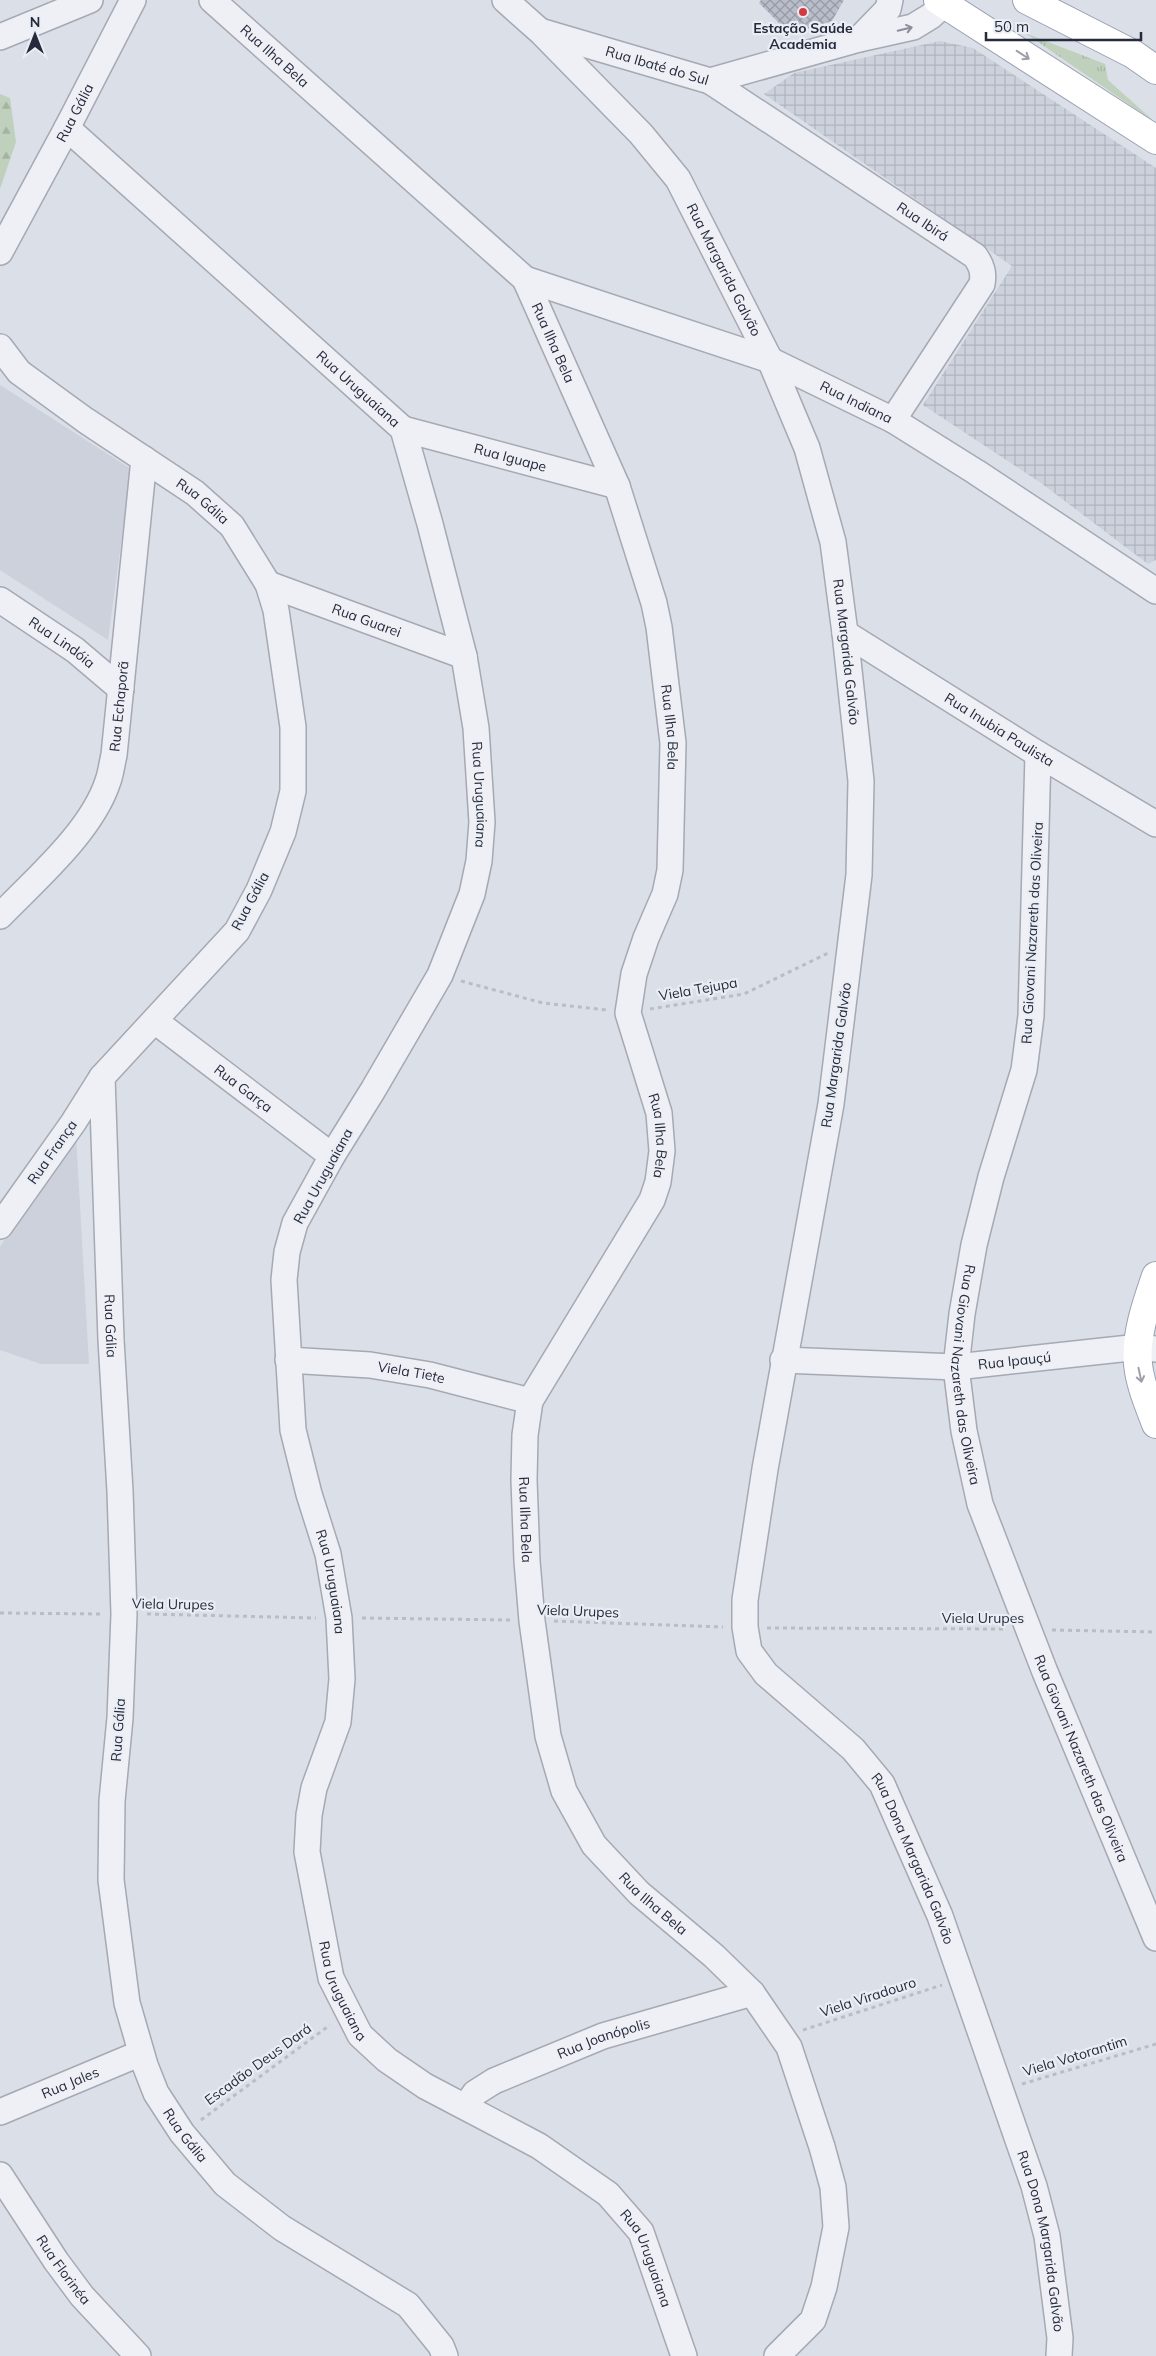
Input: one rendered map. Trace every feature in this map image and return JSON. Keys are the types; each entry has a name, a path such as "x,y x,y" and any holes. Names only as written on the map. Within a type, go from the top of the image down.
{"main road":[{"path":"1027,0 1133,54 1156,70"},
{"path":"944,1 1156,140"},
{"path":"1156,1276 1147,1348 1140,1378 1156,1424"}],"street":[{"path":"0,37 90,0"},
{"name":"Rua Gália","path":"0,252 133,0"},
{"name":"Rua Ilha Bela","path":"212,0 525,279 617,486 654,603 659,627 673,743 670,870 665,894 646,938 634,974 628,1013 659,1113 662,1151 658,1182 652,1200 530,1401 525,1435 524,1480 527,1561 532,1620 548,1736 564,1792 594,1844 639,1893 714,1956 752,1993 789,2048 822,2147 833,2187 836,2227 824,2287 813,2320 777,2356"},
{"name":"Rua Margarida Galvão","path":"505,0 541,32 641,134 678,180 770,360 807,448 833,542 845,633 860,781 859,874 831,1104 776,1401"},
{"path":"859,39 888,8 890,0"},
{"name":"Rua Ibaté do Sul","path":"541,32 710,81 859,39 913,27 931,16 944,1"},
{"name":"Rua Ibirá","path":"710,81 975,256 979,262 984,275 982,284 893,420"},
{"name":"Rua Uruguaiana","path":"67,128 403,429 464,656 476,728 482,822 479,861 472,894 440,976 374,1090 332,1156 295,1223 287,1252 284,1280 293,1430 309,1494 328,1554 340,1618 342,1679 338,1722 314,1788 309,1815 307,1852 331,1978 360,2035 386,2060 425,2086 539,2146 608,2194 641,2232 684,2356"},
{"name":"Rua Indiana","path":"525,279 770,360 893,420 976,472 1156,591"},
{"name":"Rua Gália","path":"0,347 19,372 85,420 195,493 232,526 268,584 278,618 293,727 293,792 283,832 259,890 236,931 155,1021 135,1039 102,1078 111,1340 120,1491 124,1614 120,1718 112,1802 111,1880 127,2003 141,2053 156,2093 182,2133 225,2184 268,2217 408,2305 440,2346 445,2356"},
{"name":"Rua Iguape","path":"403,429 617,486"},
{"name":"Rua Echaporã","path":"0,916 76,834 94,809 108,782 114,755 144,459"},
{"name":"Rua Guarei","path":"268,584 464,656"},
{"name":"Rua Lindóia","path":"0,600 76,650 121,689"},
{"name":"Rua Inubia Paulista","path":"845,633 1038,754 1156,824"},
{"name":"Rua Giovani Nazareth das Oliveira","path":"1038,754 1030,1016 1024,1070 974,1245 962,1314 956,1367 964,1431 980,1504 1156,1938"},
{"name":"Rua Garça","path":"155,1021 332,1156"},
{"name":"Rua França","path":"0,1226 73,1123 102,1078"},
{"name":"Rua Ipauçú","path":"783,1360 956,1367 1147,1348"},
{"name":"Viela Tiete","path":"288,1360 370,1365 430,1374 530,1401"},
{"name":"Rua Dona Margarida Galvão","path":"776,1401 745,1600 745,1628 749,1650 766,1674 853,1749 882,1784 940,1916 1034,2186 1047,2236 1060,2338 1059,2356"},
{"name":"Rua Joanópolis","path":"466,2106 476,2093 494,2081 603,2036 752,1993"},
{"name":"Rua Jales","path":"0,2112 141,2053"},
{"name":"Rua Florinéa","path":"0,2176 56,2261 82,2296 138,2356"}],"path":[{"name":"Viela Tejupa","path":"440,976 542,1003 628,1013 744,994 851,941"},
{"name":"Viela Urupes","path":"0,1613 532,1620 745,1628 1156,1632"},
{"name":"Viela Viradouro","path":"782,2037 962,1978"},
{"name":"Escadão Deus Dará","path":"182,2133 270,2071 347,2012"},
{"name":"Viela Votorantim","path":"1000,2090 1156,2044"}],"shaded area":[{"path":"940,41 973,48 1156,168 1156,560 1148,564 1041,483 923,405 1012,266 764,94 794,73"},
{"path":"0,385 131,469 108,640 0,570"},
{"path":"76,1135 89,1364 41,1364 0,1350 0,1247 44,1174"}],"green space":[{"path":"1025,33 1105,64 1108,80 1156,123"},
{"path":"0,94 10,98 16,142 0,189"}],"building":[{"name":"Estação Saúde Academia","path":"761,0 844,0 832,21 790,34 759,3"}],"place":[{"name":"Estação Saúde Academia","path":"803,12"}]}
